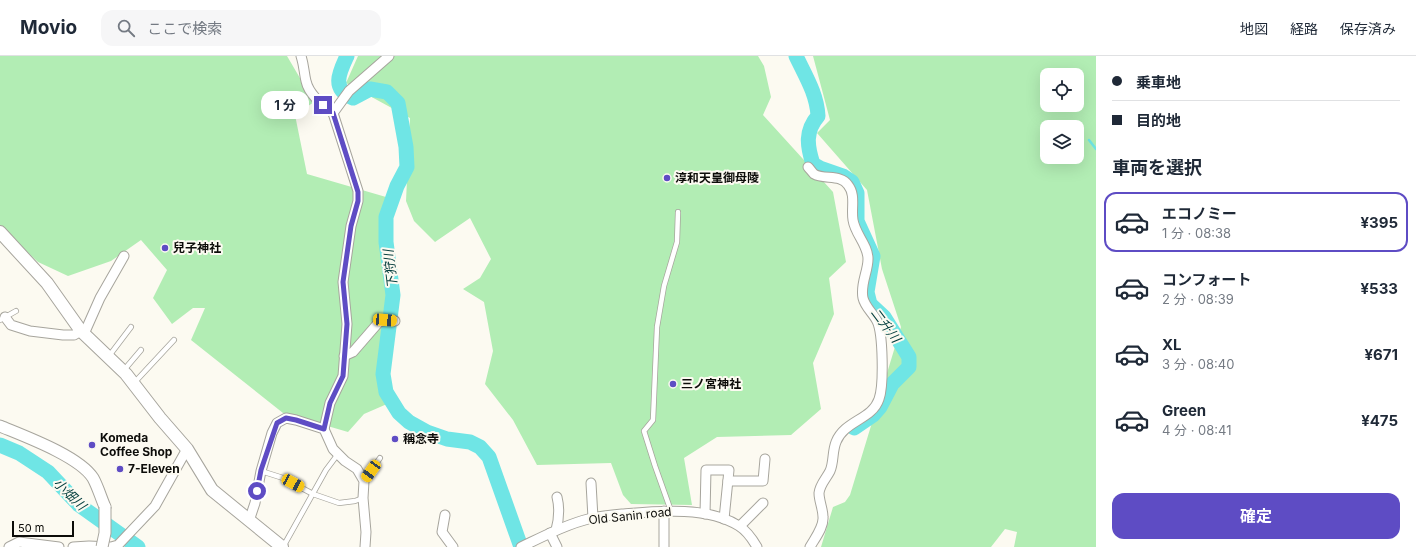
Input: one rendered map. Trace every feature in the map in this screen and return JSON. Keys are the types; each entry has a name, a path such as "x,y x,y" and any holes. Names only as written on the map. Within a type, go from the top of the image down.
{"main road":[{"path":"0,232 47,283 82,333 123,371 187,450 212,490 282,547"}],"street":[{"path":"301,56 304,64 306,83 314,96 333,113 358,192 358,201 351,226 343,282 347,324 343,376 330,403 324,429 333,449 345,461 357,469 364,481 363,498 366,532 365,547"},
{"path":"333,113 349,90 389,56"},
{"path":"808,167 815,174 843,180 848,185 853,198 853,221 856,231 868,255 862,288 863,299 878,322 882,349 880,399 874,409 842,431 836,442 833,451 832,466 821,485 819,492 823,521 810,547"},
{"path":"2,319 11,325 30,331 62,335 82,333 124,256"},
{"path":"344,356 353,352 379,322 385,320 395,321"},
{"path":"249,521 255,503 261,470 277,423 286,418 324,429"},
{"path":"0,426 37,441 78,463 93,478 105,507 105,532 102,547"},
{"path":"73,547 111,547 118,545 134,530 155,506 187,450"},
{"path":"728,482 763,480 765,459"},
{"path":"705,514 706,470 729,470 724,519"},
{"path":"591,483 593,518"},
{"path":"557,497 559,519 553,532 557,547"},
{"path":"740,526 763,503"},
{"path":"664,547 667,511"},
{"name":"Old Sanin road","path":"523,546 553,532 593,518 667,511 705,514 724,519 740,526 751,537 757,547"},
{"path":"446,515 442,532 452,547"},
{"path":"9,547 19,542 58,547"}],"lane":[{"path":"667,511 644,431 653,420 657,327 664,286 677,242 678,212"},
{"path":"2,319 16,311"},
{"path":"108,357 131,327"},
{"path":"133,384 174,340"},
{"path":"123,371 141,350"},
{"path":"282,547 326,470 338,454"},
{"path":"364,481 380,458"},
{"path":"261,470 283,478 313,494 339,503 355,501 363,498"}],"green space":[{"path":"0,56 287,56 314,102 295,115 307,174 386,197 387,404 364,414 348,432 283,413 191,340 205,308 193,308 172,324 153,298 167,270 141,240 111,261 68,276 38,262 0,227"},
{"path":"358,56 758,56 764,66 771,97 763,115 833,192 846,262 829,278 834,314 813,363 821,409 791,435 717,437 684,458 692,505 631,504 623,495 611,463 537,465 513,420 485,384 493,351 484,302 463,289 480,278 491,259 470,218 435,242 414,221 406,201 410,118 346,83"},
{"path":"813,56 1096,56 1096,547 1014,547 1017,532 1005,529 991,547 821,547 833,507 845,502 850,495 901,327 882,269 867,190 817,133 830,120"}],"waterway":[{"name":"下狩川","path":"347,56 341,68 339,80 339,85 342,90 353,98 370,89 387,92 398,103 406,147 407,167 397,186 386,217 386,242 393,295 383,374 386,392 399,413 409,422 427,432 447,439 470,442 480,447 489,457 521,547"},
{"name":"二升川","path":"796,56 810,85 817,108 818,116 811,127 808,139 809,151 813,164 843,176 852,182 857,193 857,221 873,256 867,292 870,304 884,317 909,357 909,367 892,384 880,407 873,415 854,428"},
{"path":"1089,140 1096,149"},
{"name":"小畑川","path":"0,445 19,453 48,472 79,505 138,547"}],"place":[{"name":"淳和天皇御母陵","path":"667,178"},
{"name":"兒子神社","path":"165,248"},
{"name":"三ノ宮神社","path":"673,384"},
{"name":"稱念寺","path":"395,439"},
{"name":"Komeda Coffee Shop","path":"92,445"},
{"name":"7-Eleven","path":"120,469"}],"route":[{"path":"257,491 261,470 272,433 277,423 286,418 324,429 330,403 343,376 347,324 343,282 351,226 358,201 358,192 333,113 323,105"}]}
